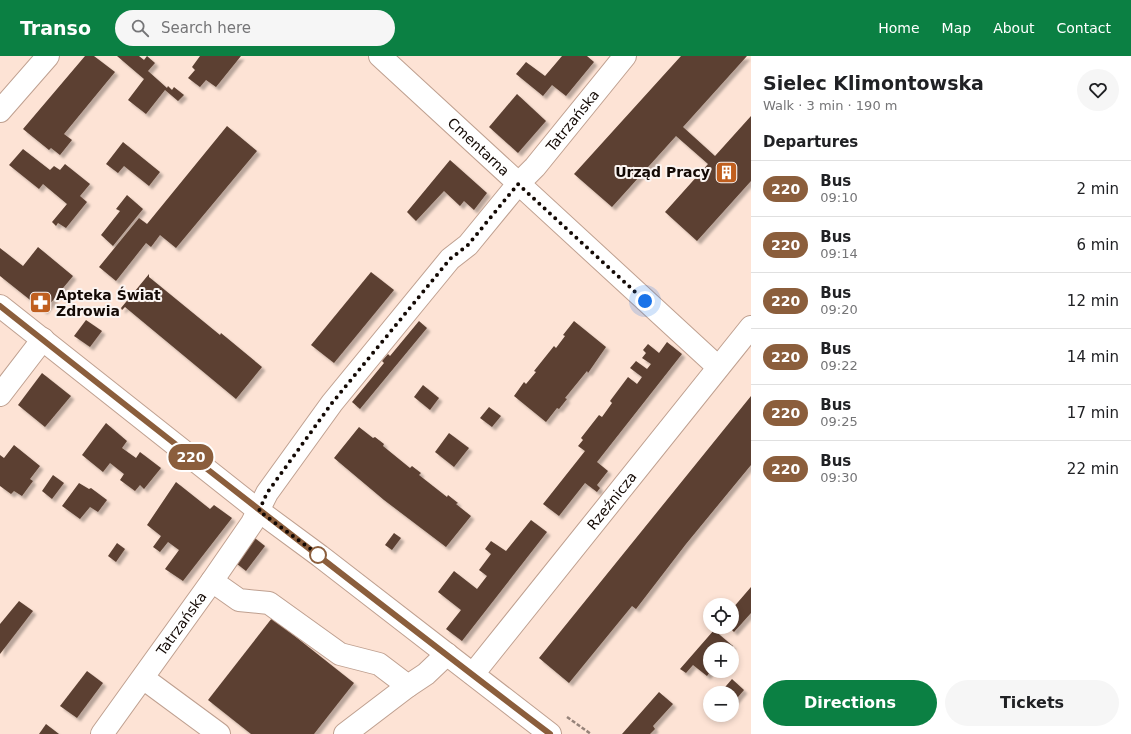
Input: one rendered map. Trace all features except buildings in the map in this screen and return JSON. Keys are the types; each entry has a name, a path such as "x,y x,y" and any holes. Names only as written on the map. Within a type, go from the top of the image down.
{"street":[{"path":"0,111 48,56"},
{"name":"Cmentarna","path":"380,56 718,367"},
{"name":"Tatrzańska","path":"102,734 212,581 259,511 267,493 332,403 450,259 468,245 518,184 535,167 625,56"},
{"path":"0,306 259,511 550,734"},
{"name":"Rzeźnicza","path":"473,674 751,327"},
{"path":"0,395 43,339"},
{"path":"212,581 239,600 269,603 340,654 379,664 408,686"},
{"path":"345,734 426,674 447,654"},
{"path":"143,678 219,734"}],"bus line":[{"name":"220","path":"0,306 259,511 320,556 550,734"}],"place":[{"name":"Urząd Pracy","path":"726,172"},
{"name":"Apteka Świat Zdrowia","path":"41,303"}],"route":[{"path":"318,555 320,556 259,511 267,493 332,403 450,259 468,245 518,184 645,301"}]}
